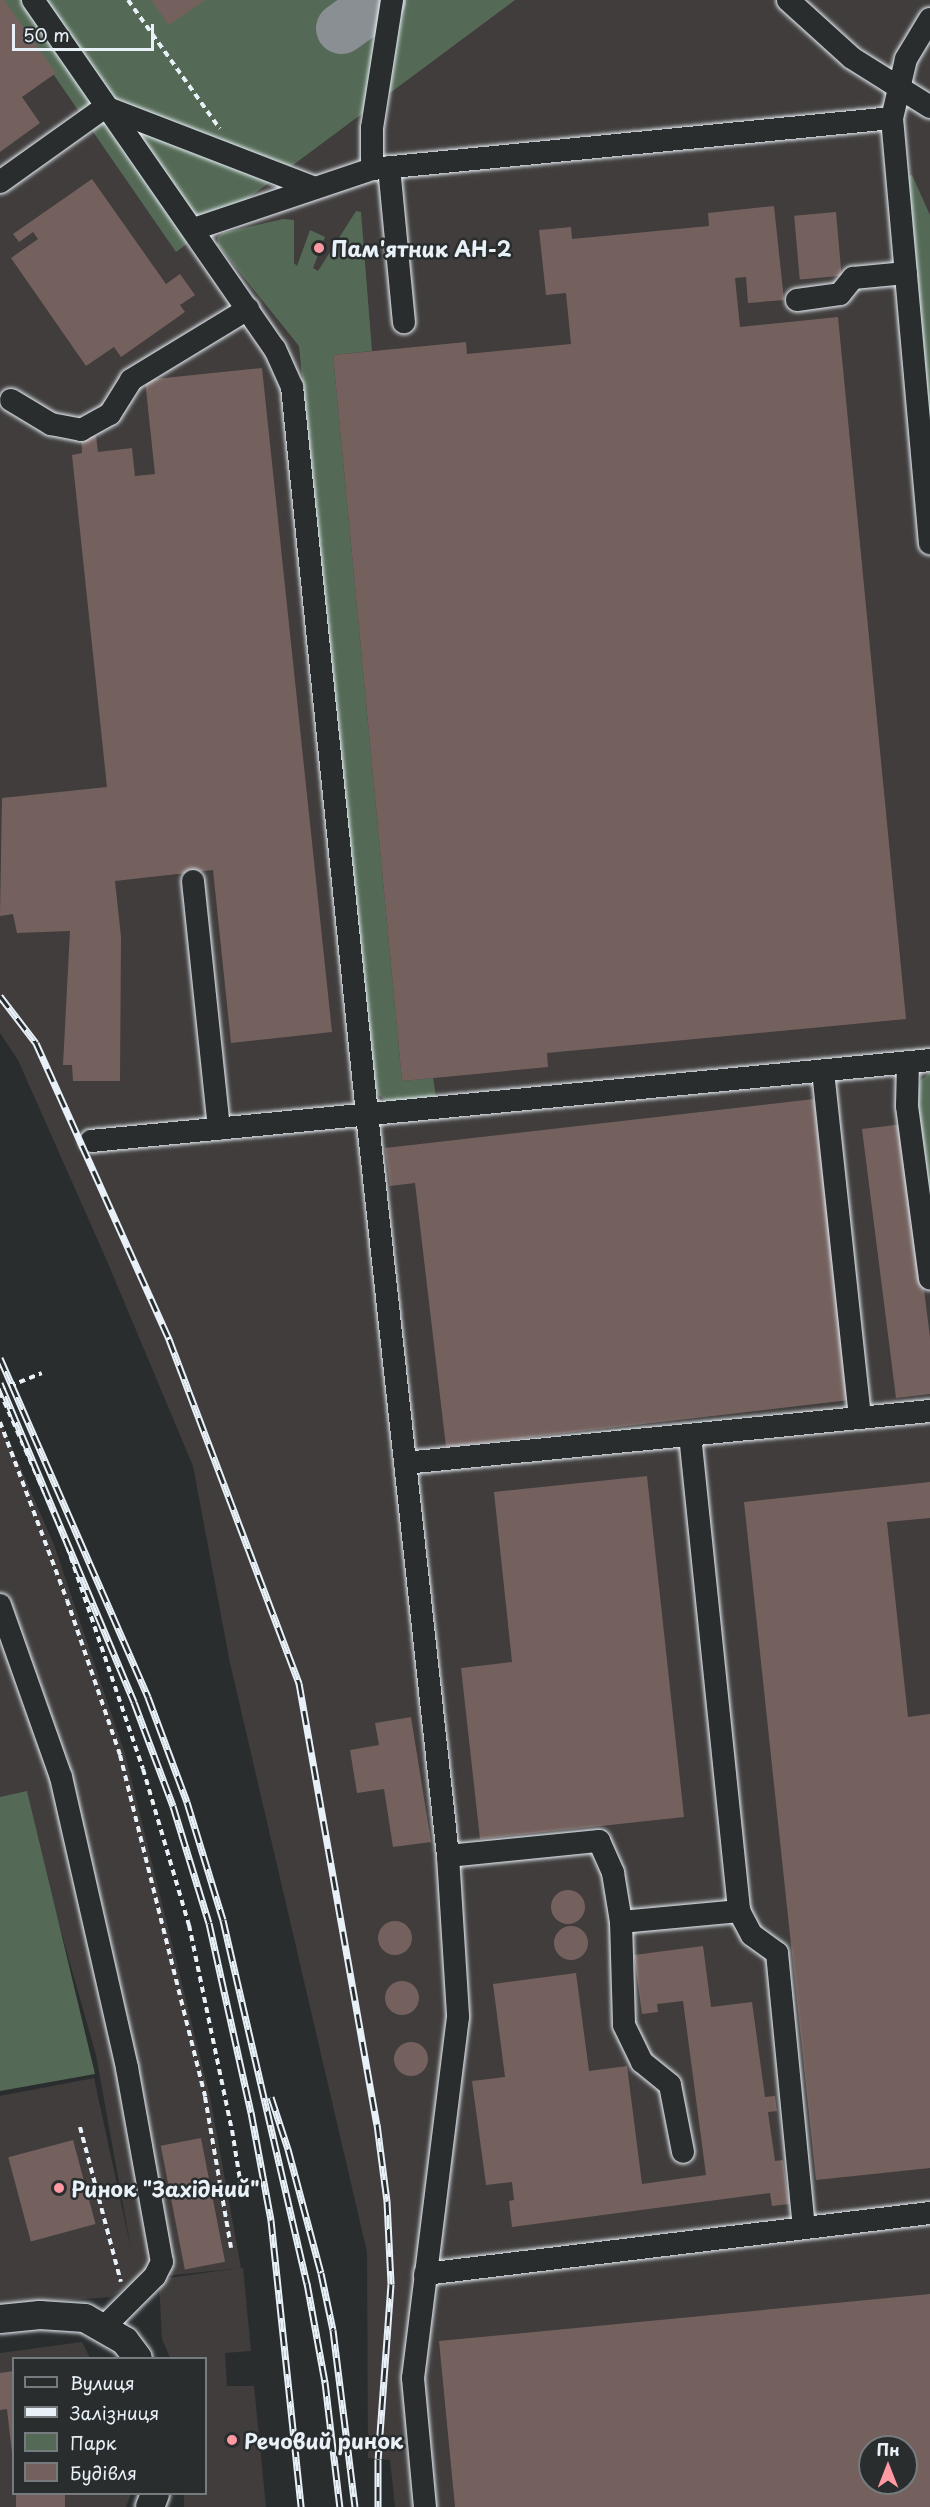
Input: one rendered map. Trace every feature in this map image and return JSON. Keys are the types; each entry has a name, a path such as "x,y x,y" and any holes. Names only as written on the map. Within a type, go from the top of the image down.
{"main road":[{"path":"0,2319 40,2314 85,2318 104,2326 125,2341 137,2357"}],"lane":[{"path":"33,0 105,107 194,229 275,349 292,387 367,1114 448,1856 458,2017 413,2378 425,2507"},
{"path":"392,0 372,128 381,168 404,322"},
{"path":"788,0 852,58 930,107"},
{"path":"930,19 906,59 892,118 930,543"},
{"path":"0,182 105,107"},
{"path":"105,107 315,188"},
{"path":"194,229 381,168 892,118"},
{"path":"797,300 840,294 853,278 906,273"},
{"path":"11,400 51,424 81,430 111,414 131,380 248,309"},
{"path":"193,881 219,1129"},
{"path":"91,1141 919,1061 907,1106 930,1278"},
{"path":"823,1071 860,1418"},
{"path":"405,1463 930,1411"},
{"path":"690,1435 739,1911 752,1935 777,1953 804,2227"},
{"path":"0,1605 10,1663 61,1777 127,2068 162,2262 155,2276 104,2326"},
{"path":"448,1856 599,1842 613,1873 621,1922 624,2025 642,2062 670,2085 683,2152"},
{"path":"621,1922 739,1911"},
{"path":"425,2274 930,2213"}],"path":[{"path":"128,0 221,131"},
{"path":"42,1373 0,1391 64,1537 142,1769 189,1925 232,2130 243,2199"},
{"path":"0,1422 67,1600 120,1755 205,2097 231,2248"},
{"path":"80,2127 123,2289"}],"shaded area":[{"path":"0,0 930,0 930,2507 395,2507 390,2460 368,2458 367,2252 230,1663 193,1466 107,1261 18,1060 0,1033"},
{"path":"0,1420 54,1545 125,1754 210,2097 241,2268 243,2268 251,2351 225,2353 227,2386 254,2386 266,2507 184,2507 184,2495 207,2495 207,2357 170,2357 162,2339 159,2283 168,2278 240,2268 137,2279 111,2297 0,2305 0,2096 94,2078 131,2249 96,2055 52,1900 27,1792 0,1797"},
{"path":"82,2342 90,2357 12,2357 12,2495 131,2495 126,2507 0,2507 0,2353"}],"green space":[{"path":"2,0 515,0 176,252"},
{"path":"912,175 930,215 930,429 904,176"},
{"path":"356,211 361,212 372,351 333,355 402,1081 433,1078 437,1103 391,1105 374,1092 299,346 218,245 217,237 223,233 283,219 294,220 294,263 297,266 310,230 325,237 313,268 318,271"},
{"path":"930,1072 930,1222 916,1113 920,1081"},
{"path":"27,1791 95,2074 0,2091 0,1797"}],"building":[{"path":"0,0 4,0 56,73 22,97 40,123 0,152"},
{"path":"151,0 205,0 169,25"},
{"path":"92,179 166,284 180,274 195,295 180,305 185,312 121,357 114,347 86,366 11,258 38,239 33,232 19,242 13,234"},
{"path":"774,206 784,300 748,303 746,277 735,278 740,327 838,317 906,1019 547,1053 548,1067 402,1081 333,355 466,342 467,354 571,344 566,293 546,295 539,230 571,227 572,239 709,226 708,213"},
{"path":"836,212 842,276 800,279 794,216"},
{"path":"262,368 332,1032 231,1043 213,870 115,881 121,937 120,1081 73,1081 72,1065 63,1065 70,931 17,933 13,914 0,916 2,798 107,787 72,455 82,453 81,437 96,436 98,452 132,448 135,476 155,474 145,380"},
{"path":"814,1099 849,1400 446,1447 415,1183 390,1186 385,1148"},
{"path":"903,1124 930,1337 930,1394 896,1398 862,1129"},
{"path":"647,1476 684,1817 480,1839 461,1668 512,1662 494,1492"},
{"path":"930,1482 930,1518 887,1522 908,1717 930,1714 930,2168 816,2180 744,1502"},
{"path":"411,1717 431,1842 393,1847 384,1789 357,1793 350,1750 379,1745 375,1723"},
{"path":"568,1890 580,1895 585,1907 580,1919 568,1924 556,1919 551,1907 556,1895"},
{"path":"395,1921 407,1926 412,1938 407,1950 395,1955 383,1950 378,1938 383,1926"},
{"path":"571,1926 583,1931 588,1943 583,1955 571,1960 559,1955 554,1943 559,1931"},
{"path":"703,1946 711,2007 752,2002 765,2097 775,2096 777,2111 768,2112 775,2161 783,2160 789,2204 772,2206 770,2193 512,2227 509,2201 514,2200 512,2182 486,2185 472,2081 505,2077 493,1984 576,1973 589,2071 627,2066 642,2184 706,2175 683,2001 657,2004 658,2012 642,2014 634,1955"},
{"path":"402,1981 414,1986 419,1998 414,2010 402,2015 390,2010 385,1998 390,1986"},
{"path":"411,2042 423,2047 428,2059 423,2071 411,2076 399,2071 394,2059 399,2047"},
{"path":"201,2138 225,2262 185,2270 161,2146"},
{"path":"73,2140 96,2224 31,2241 8,2157"},
{"path":"930,2294 930,2507 455,2507 439,2341"},
{"path":"12,2371 12,2453 7,2409 0,2410 0,2373"},
{"path":"16,2495 65,2495 65,2507 16,2507"}],"taxiway":[{"path":"341,28 380,0"}],"railway":[{"path":"0,996 36,1043 169,1339 299,1683 377,2124 387,2201 391,2284 378,2459 378,2507"},
{"path":"0,1358 148,1697 187,1802 223,1920 307,2283 325,2382 340,2507"},
{"path":"0,1383 134,1702 173,1806 209,1923 251,2112 271,2220 301,2507"},
{"path":"271,2097 288,2149 321,2273 333,2330 355,2507"}],"place":[{"name":"Пам'ятник АН-2","path":"319,248"},
{"name":"Ринок \"Західний\"","path":"59,2188"},
{"name":"Речовий ринок","path":"232,2440"}]}
